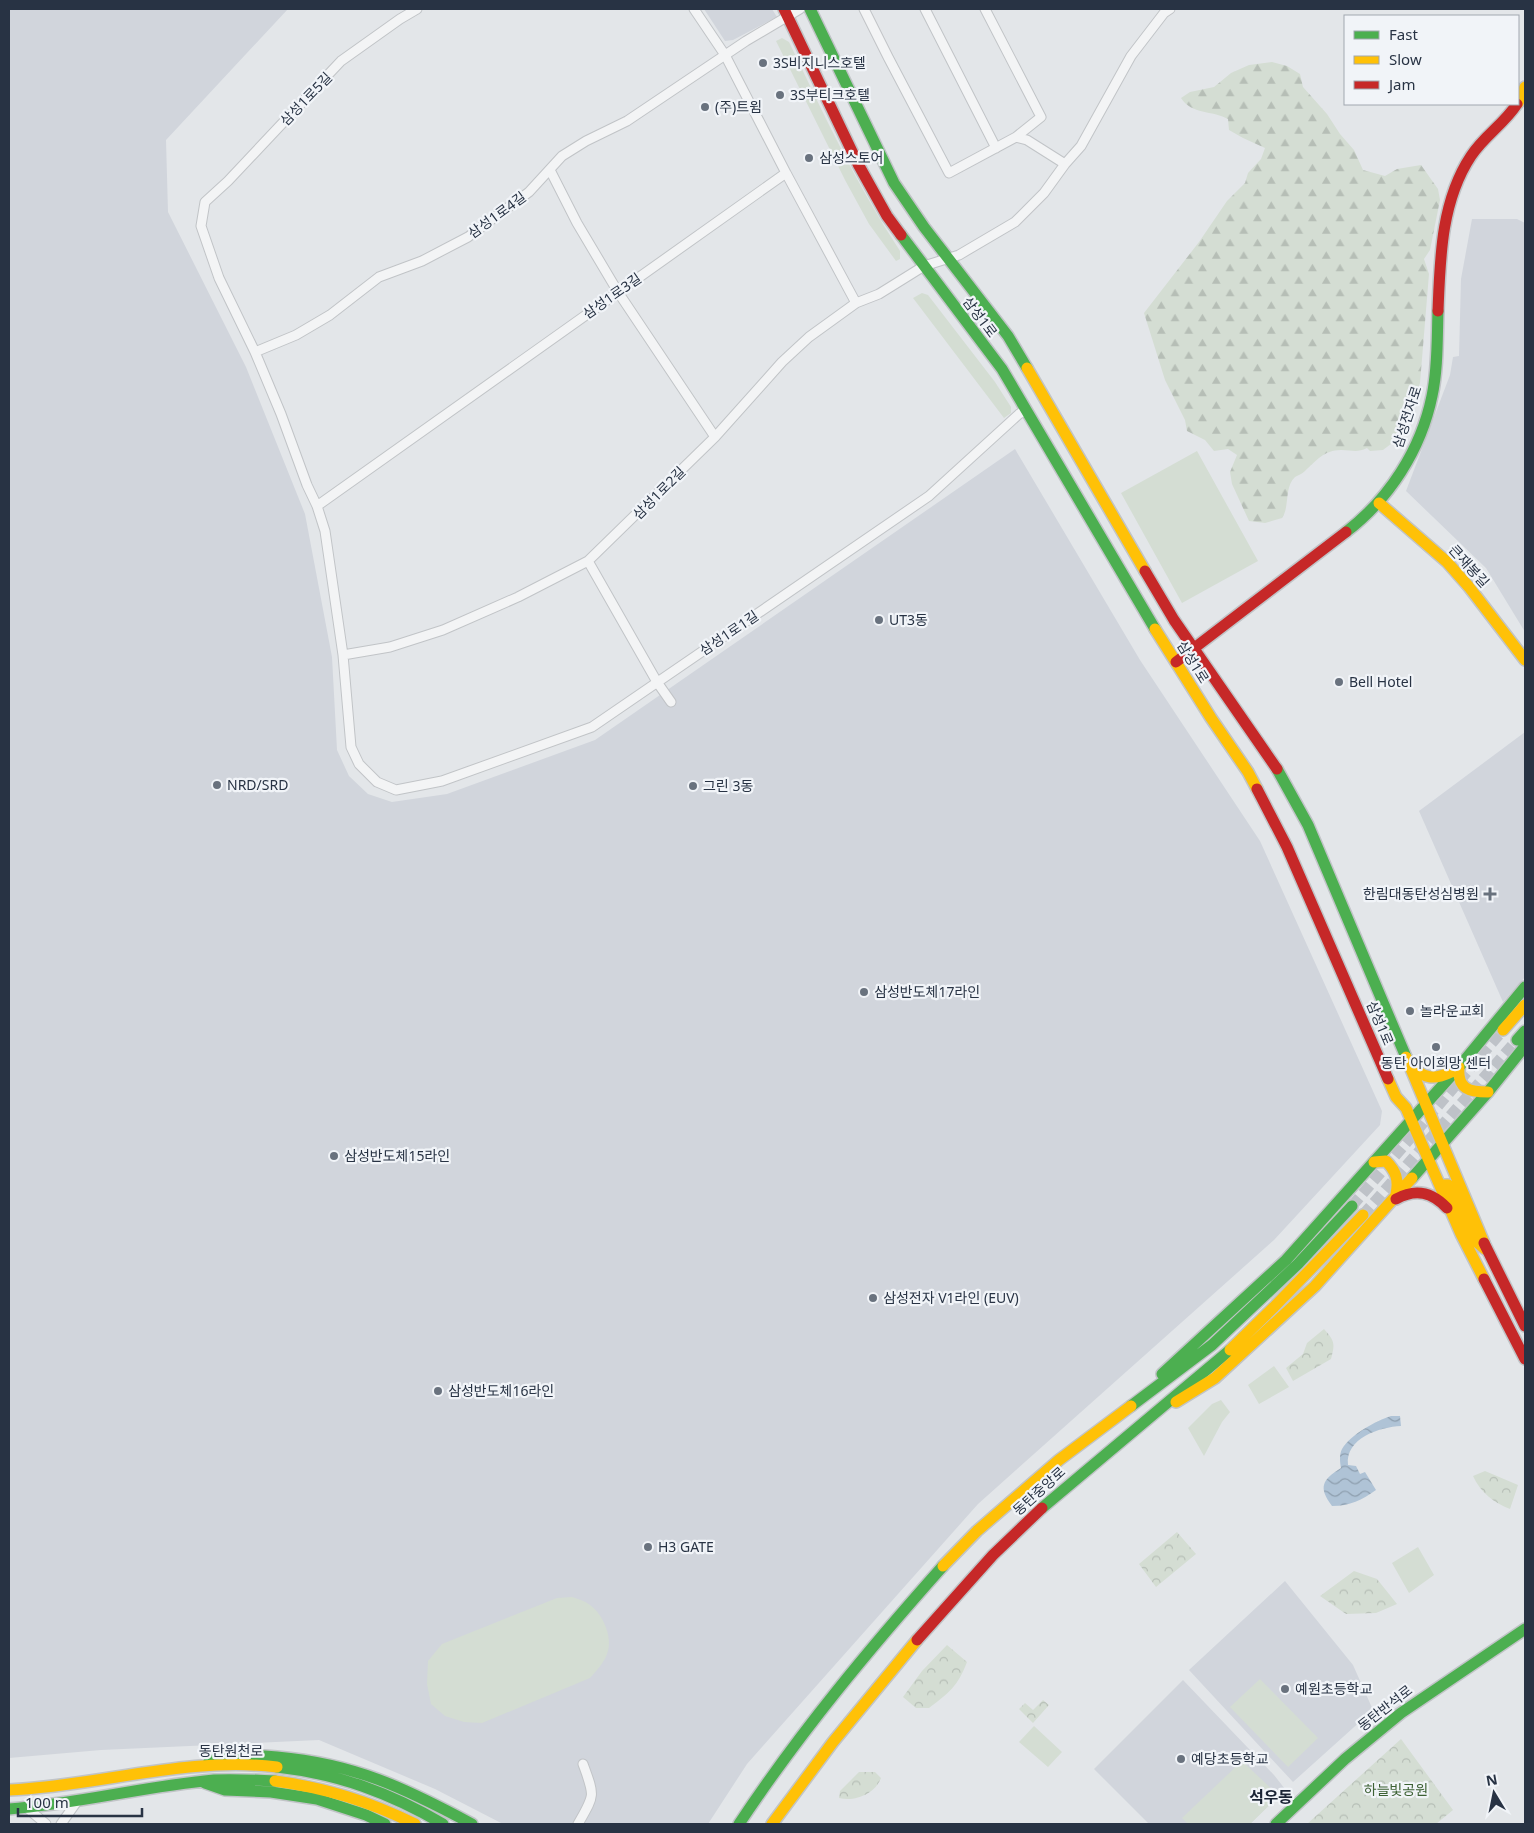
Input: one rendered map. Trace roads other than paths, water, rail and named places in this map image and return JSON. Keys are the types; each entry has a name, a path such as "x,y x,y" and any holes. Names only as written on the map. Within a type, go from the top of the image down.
{"street":[{"name":"삼성1로5길","path":"255,352 219,278 201,226 205,202 228,181 341,61 417,9"},
{"path":"694,9 725,55 856,303"},
{"name":"삼성1로4길","path":"255,352 296,335 330,315 379,277 422,261 468,237 529,192 562,156 627,120 746,40 775,24 786,13 800,9"},
{"name":"삼성1로","path":"810,9 872,141 894,182 924,227 1008,336 1174,620 1272,759 1297,802 1487,1250 1525,1326"},
{"path":"864,9 949,173 1016,137 1041,117 984,9"},
{"path":"925,9 996,148"},
{"name":"삼성1로2길","path":"343,655 390,647 443,630 518,597 588,562 715,437 782,362 809,337 856,303 879,294 928,265 950,259 1015,222 1044,193 1081,146 1131,56 1164,13 1170,9"},
{"name":"삼성1로","path":"786,13 871,189 887,216 928,265 1002,369 1083,509 1176,662 1248,772 1287,846 1396,1097 1406,1108 1412,1120 1479,1272 1525,1359"},
{"name":"삼성전자로","path":"1519,101 1525,87"},
{"name":"삼성전자로","path":"1176,662 1342,535 1379,503 1406,466 1417,443 1432,396 1436,367 1442,245 1449,206 1459,177 1474,152 1516,105"},
{"path":"1016,137 1027,140 1065,164"},
{"path":"550,170 577,224 618,292 715,437"},
{"name":"삼성1로3길","path":"317,506 786,173"},
{"path":"255,352 281,414 304,478 317,506 325,531 343,655"},
{"name":"삼성1로1길","path":"343,655 351,748 359,764 377,782 396,790 442,781 592,727 929,496 1019,414 1026,410"},
{"name":"큰재봉길","path":"1379,503 1447,562 1469,587 1525,660"},
{"path":"588,562 657,682 671,702"},
{"path":"1130,1405 1196,1341 1286,1260 1459,1067 1525,987"},
{"path":"1503,1030 1525,1005"},
{"path":"1143,1422 1215,1378 1315,1286 1488,1092 1521,1043 1525,1031"},
{"path":"1404,1055 1418,1073 1424,1077 1443,1077 1459,1067"},
{"path":"1459,1067 1458,1077 1463,1087 1475,1093 1488,1092"},
{"path":"1374,1162 1386,1161 1395,1170 1399,1184 1393,1199"},
{"path":"1442,1191 1444,1185 1448,1185 1472,1238 1487,1250"},
{"path":"1393,1199 1406,1193 1420,1191 1440,1200 1452,1214"},
{"path":"1130,1405 1212,1345 1298,1264 1352,1206"},
{"name":"동탄중앙로","path":"772,1824 857,1709 1000,1548 1050,1500 1219,1358 1303,1279 1363,1214"},
{"name":"동탄중앙로","path":"739,1824 768,1780 836,1691 948,1560 1018,1494 1130,1405"},
{"name":"동탄반석로","path":"1276,1824 1301,1799 1378,1731 1419,1700 1525,1629"},
{"path":"199,1765 222,1756 239,1755 328,1764 373,1776 394,1784 472,1824"},
{"path":"578,1824 591,1802 592,1789 583,1764"},
{"name":"동탄원천로","path":"9,1790 65,1785 199,1765 266,1766 322,1775 351,1782 383,1793 443,1824"},
{"name":"동탄원천로","path":"9,1809 27,1808 200,1781 261,1780 317,1787 342,1793 374,1804 415,1824"},
{"path":"200,1781 225,1790 271,1792 317,1799 366,1815 385,1824"},
{"path":"60,1824 78,1800"},
{"path":"27,1808 46,1824"}],"water":[{"path":"1391,1416 1400,1416 1401,1426 1383,1429 1366,1436 1352,1448 1349,1456 1348,1465 1356,1466 1360,1474 1365,1472 1376,1490 1355,1502 1332,1506 1325,1494 1324,1484 1330,1476 1341,1468 1340,1456 1342,1449 1358,1433 1378,1421"}],"tunnel":[{"path":"1352,1206 1503,1030"},
{"path":"1363,1215 1517,1040"}],"place":[{"name":"3S비지니스호텔","path":"763,63"},
{"name":"3S부티크호텔","path":"780,95"},
{"name":"(주)트윔","path":"705,107"},
{"name":"삼성스토어","path":"809,158"},
{"name":"UT3동","path":"879,620"},
{"name":"Bell Hotel","path":"1339,682"},
{"name":"NRD/SRD","path":"217,785"},
{"name":"그린 3동","path":"693,786"},
{"name":"한림대동탄성심병원","path":"1490,894"},
{"name":"삼성반도체17라인","path":"864,992"},
{"name":"놀라운교회","path":"1410,1011"},
{"name":"동탄 아이희망 센터","path":"1436,1047"},
{"name":"삼성반도체15라인","path":"334,1156"},
{"name":"삼성전자 V1라인 (EUV)","path":"873,1298"},
{"name":"삼성반도체16라인","path":"438,1391"},
{"name":"H3 GATE","path":"648,1547"},
{"name":"예원초등학교","path":"1285,1689"},
{"name":"예당초등학교","path":"1181,1759"}],"district":[{"name":"석우동","path":"1271,1797"}],"park label":[{"name":"하늘빛공원","path":"1396,1790"}]}
